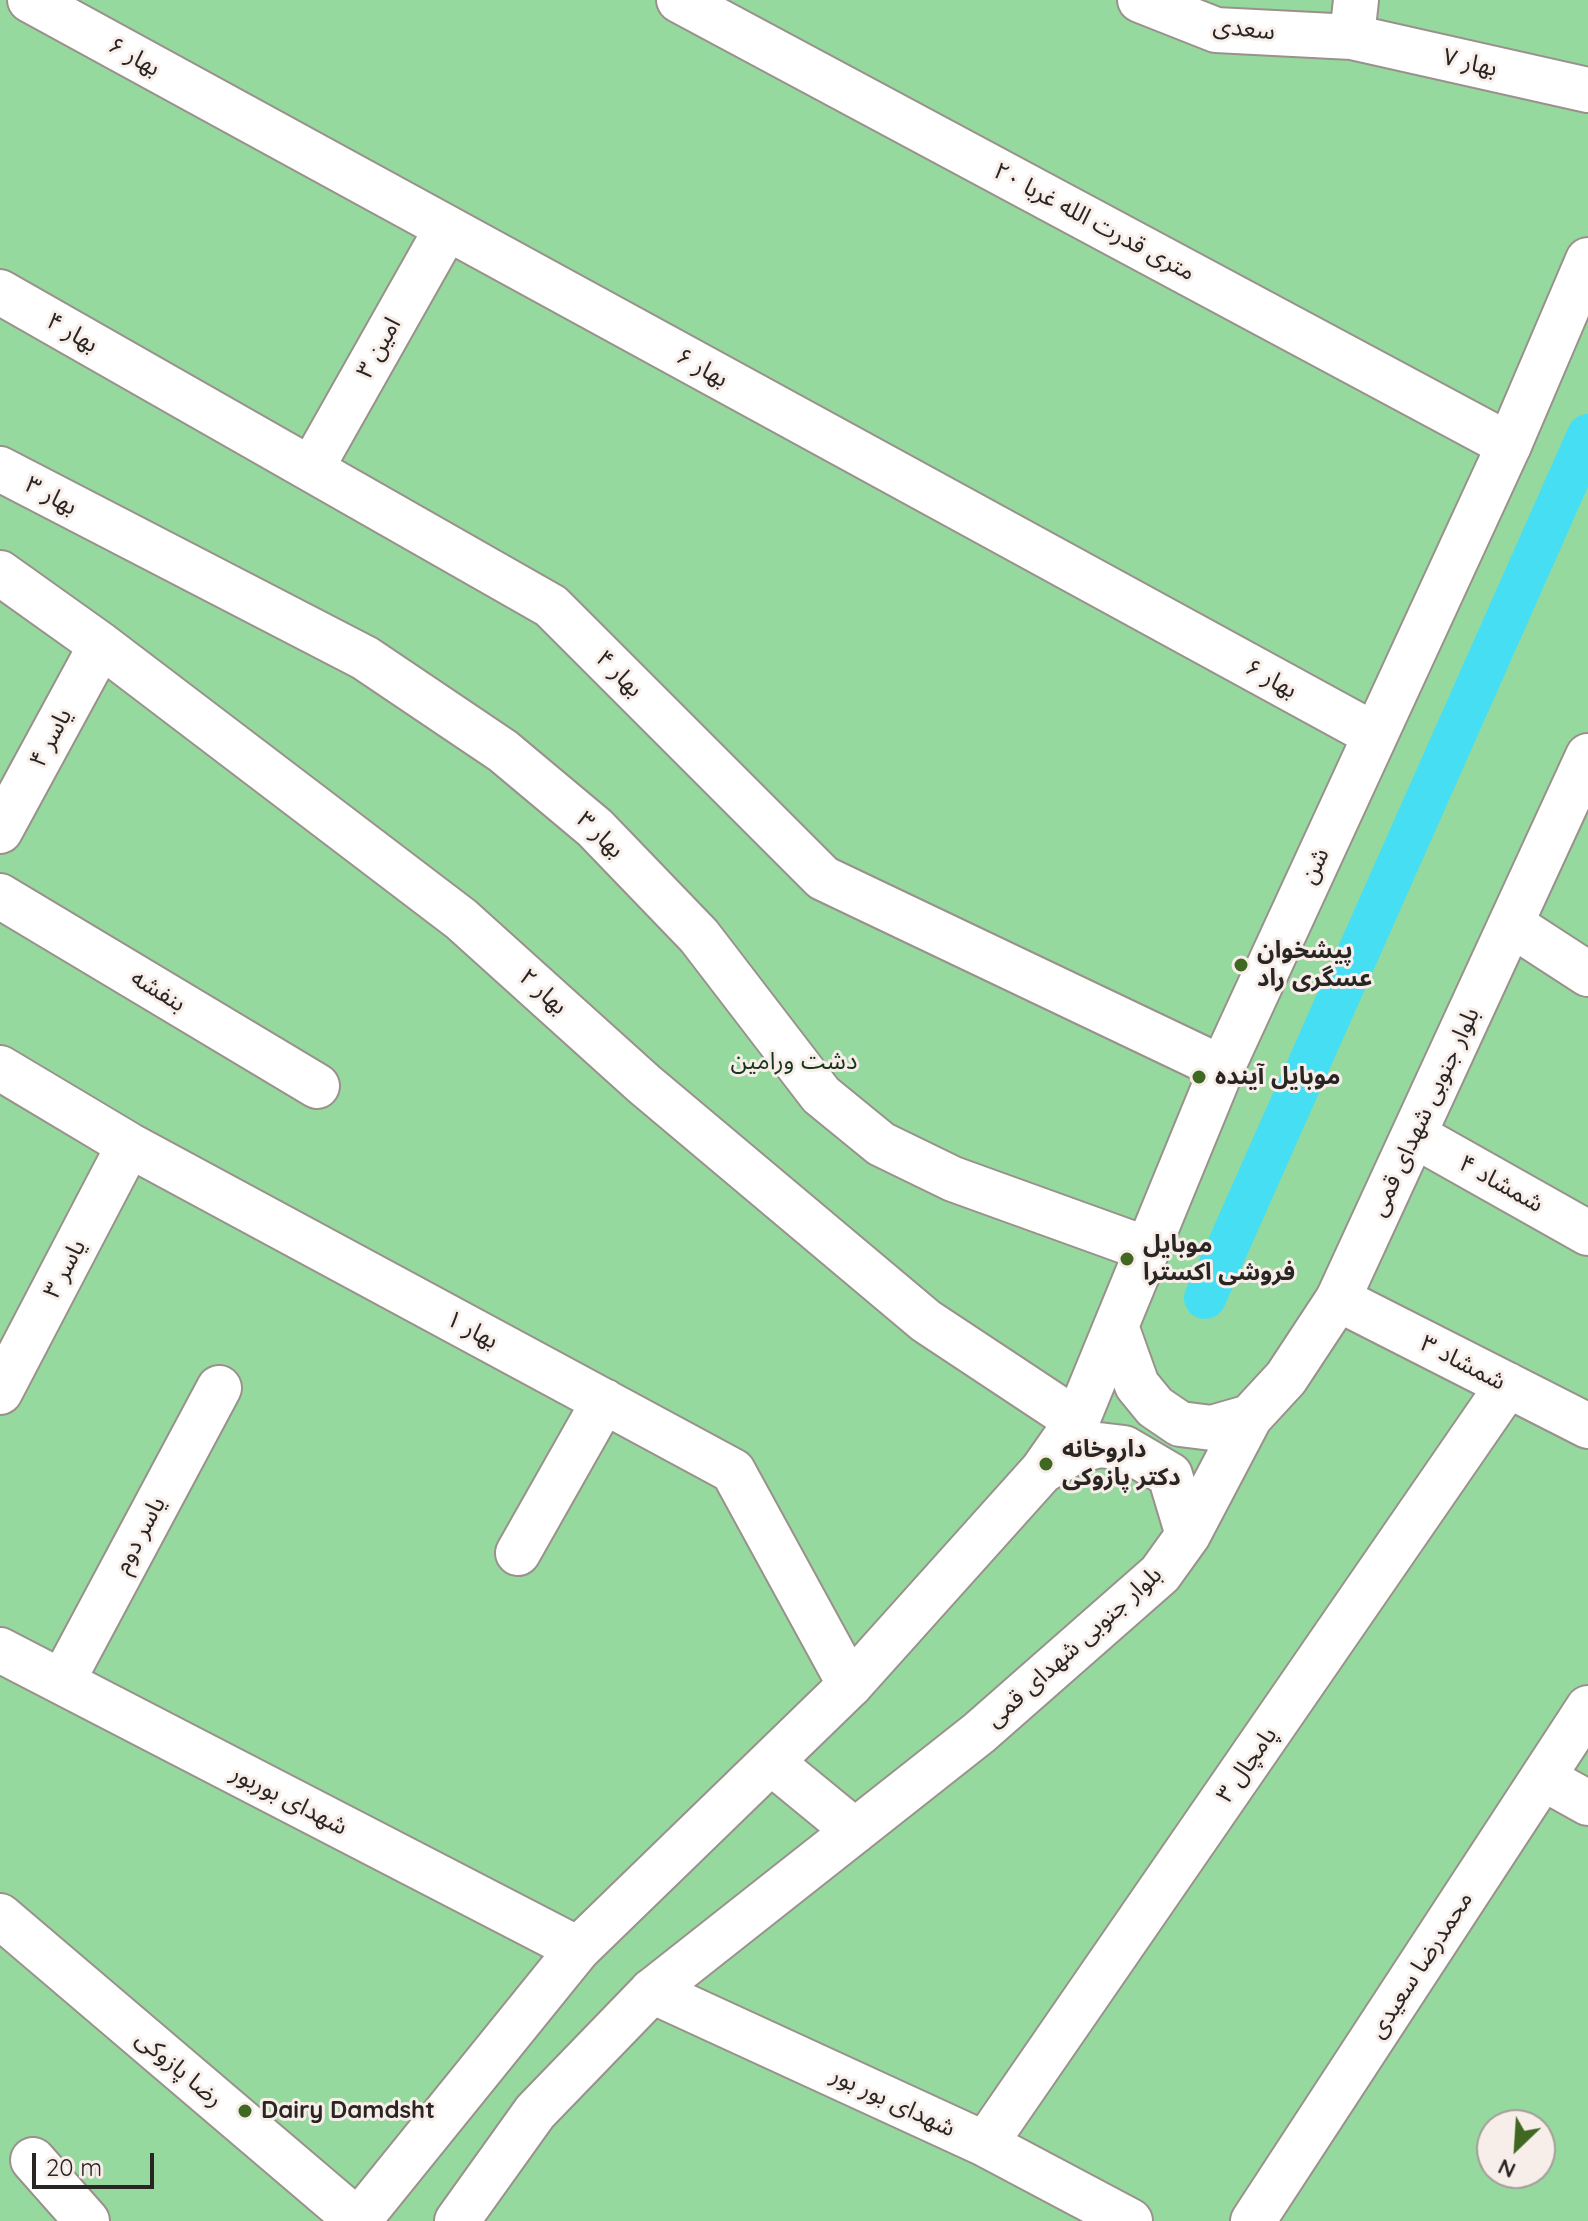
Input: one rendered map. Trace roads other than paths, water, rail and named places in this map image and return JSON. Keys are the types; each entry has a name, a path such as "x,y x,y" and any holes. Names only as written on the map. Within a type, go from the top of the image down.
{"street":[{"name":"بهار ۶","path":"30,0 1375,735"},
{"name":"۲۰ متری قدرت الله غربا","path":"679,0 1509,445"},
{"name":"سعدی","path":"1140,0 1216,30 1354,18"},
{"name":"بهار ۷","path":"1354,18 1588,90"},
{"name":"امین ۳","path":"311,469 447,228"},
{"name":"شن","path":"1042,1471 1077,1421 1222,1068 1509,445 1588,260"},
{"name":"بهار ۴","path":"0,292 551,606 823,878 1222,1068"},
{"name":"بهار ۳","path":"0,469 365,658 503,751 595,828 699,936 821,1095 881,1144 953,1179 1147,1249"},
{"name":"بهار ۲","path":"0,573 101,645 461,919 644,1084 926,1321 1077,1421"},
{"name":"یاسر ۴","path":"0,831 101,645"},
{"name":"بلوار جنوبی شهدای قمی","path":"457,2221 535,2112 652,1991 979,1733 1160,1574 1188,1535 1250,1417 1286,1378 1338,1299 1587,762"},
{"name":"بنفشه","path":"0,896 317,1086"},
{"path":"1511,924 1588,974"},
{"name":"بهار ۱","path":"0,1068 129,1145 733,1471 850,1685"},
{"name":"شمشاد ۴","path":"1414,1135 1588,1233"},
{"name":"یاسر ۳","path":"0,1392 129,1145"},
{"name":"شمشاد ۳","path":"1338,1299 1588,1426"},
{"path":"1117,1329 1137,1385 1155,1407 1180,1424 1212,1428 1250,1417"},
{"name":"پامچال ۳","path":"985,2144 1508,1385"},
{"name":"یاسر دوم","path":"62,1682 219,1388"},
{"path":"518,1553 604,1401"},
{"path":"358,2221 578,1949 850,1685 1042,1471 1072,1453 1099,1445 1124,1448 1170,1475 1188,1535"},
{"name":"شهدای بوربور","path":"0,1650 578,1949"},
{"name":"محمدرضا سعیدی","path":"1253,2221 1588,1708"},
{"path":"771,1762 855,1831"},
{"path":"1543,1778 1588,1803"},
{"name":"رضا پازوکی","path":"0,1916 358,2221"},
{"name":"شهدای بور بور","path":"652,1991 985,2144 1130,2221"},
{"path":"33,2160 87,2221"}],"waterway":[{"path":"1205,1298 1588,435"}],"place":[{"name":"پیشخوان عسگری راد","path":"1241,965"},
{"name":"موبایل آینده","path":"1199,1077"},
{"name":"موبایل فروشی اکسترا","path":"1127,1259"},
{"name":"داروخانه دکتر پازوکی","path":"1046,1464"},
{"name":"Dairy Damdsht","path":"245,2111"}],"park label":[{"name":"دشت ورامین","path":"794,1062"}]}
